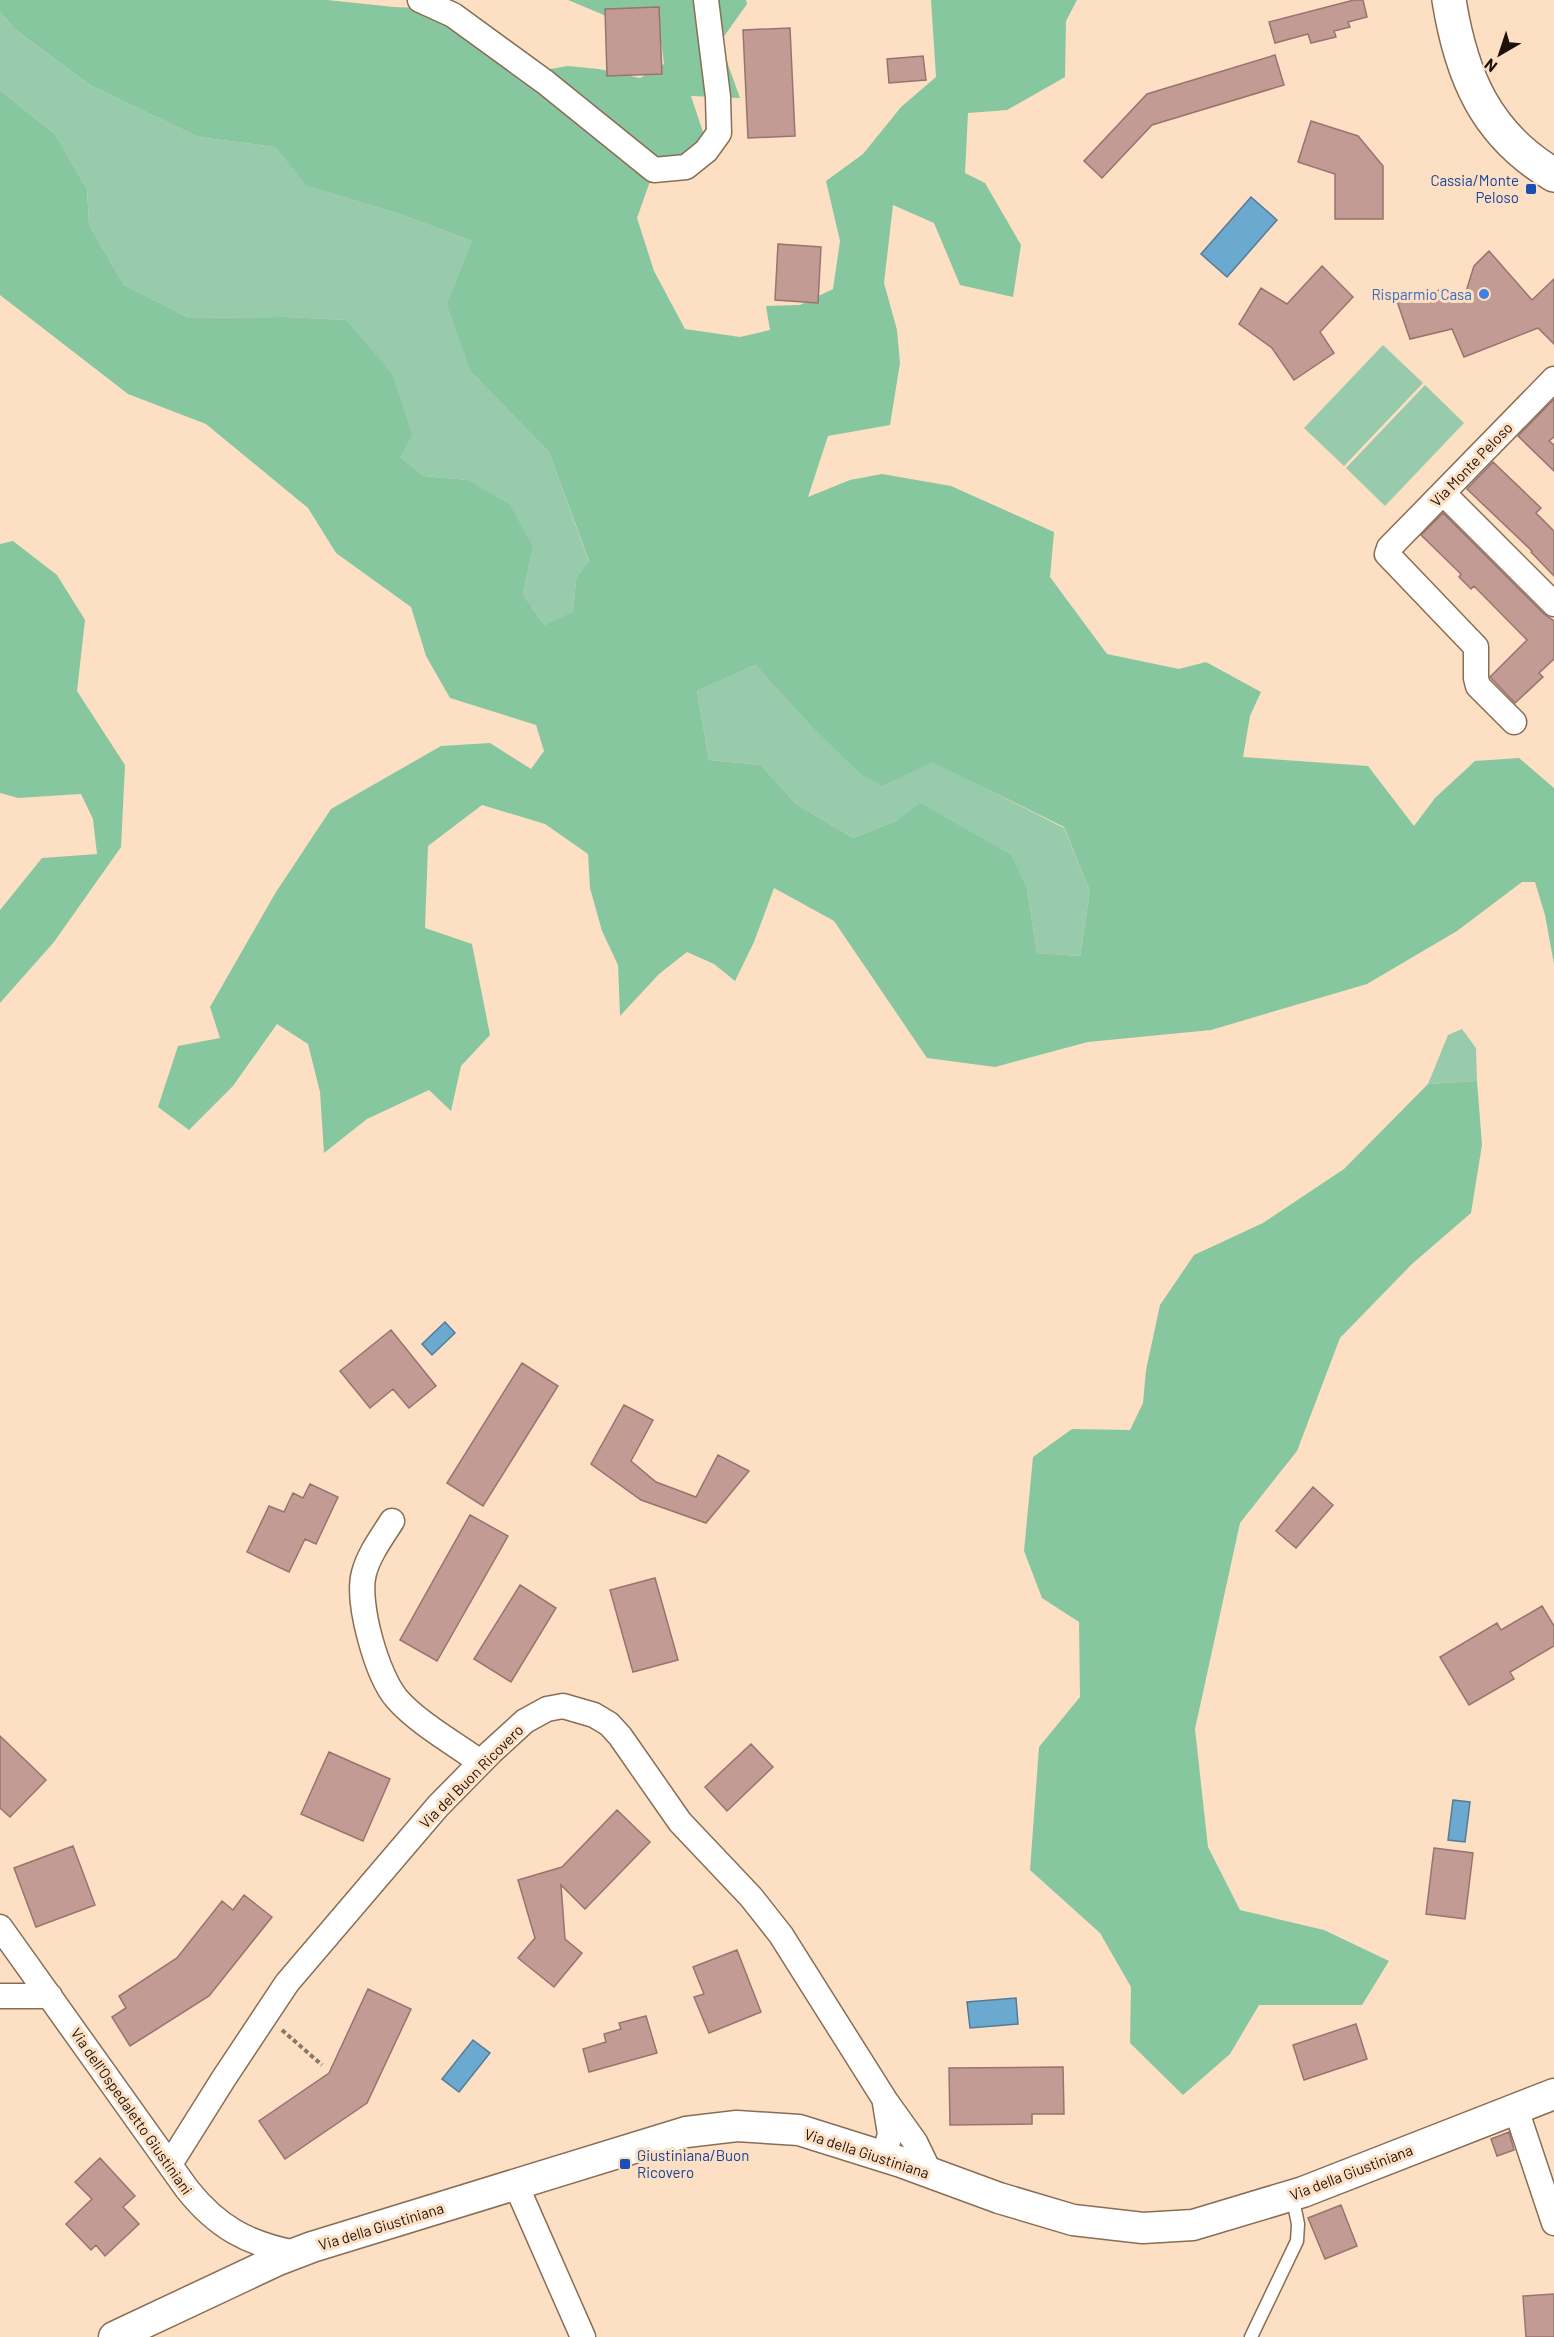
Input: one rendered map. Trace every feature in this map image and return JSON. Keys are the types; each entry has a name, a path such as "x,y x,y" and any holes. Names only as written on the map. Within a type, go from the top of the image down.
{"main road":[{"path":"1449,0 1460,55 1479,100 1494,123 1514,144 1554,175"}],"street":[{"path":"420,0 453,15 545,82 654,170 686,167 706,151 719,133 718,97 706,0"},
{"name":"Via Monte Peloso","path":"1514,722 1478,686 1476,647 1387,555 1389,548 1554,379"},
{"path":"1443,493 1554,604"},
{"path":"392,1521 368,1562 362,1580 362,1599 377,1661 391,1690 403,1705 480,1762"},
{"name":"Via del Buon Ricovero","path":"170,2164 287,1983 438,1806 513,1730 547,1709 563,1706 594,1715 609,1724 633,1753 680,1822 741,1886 769,1920 885,2100 915,2142 930,2173"},
{"name":"Via dell'Ospedaletto Giustiniani","path":"0,1928 203,2209 223,2226 263,2246 296,2253"},
{"path":"0,1996 50,1996"},
{"name":"Via della Giustiniana","path":"114,2337 296,2253 686,2132 737,2126 799,2130 999,2198 1073,2220 1143,2228 1193,2226 1292,2196 1554,2094"},
{"name":"Via del Buon Ricovero","path":"884,2157 890,2134 885,2100"},
{"path":"1516,2109 1554,2223"},
{"path":"516,2185 583,2337"}],"lane":[{"path":"1251,2337 1297,2241 1298,2224 1292,2196"}],"path":[{"path":"266,2015 322,2065"}],"green space":[{"path":"0,0 327,0 394,7 445,9 533,72 568,66 599,69 640,78 664,64 658,18 623,23 568,0 746,0 747,4 720,42 740,98 691,96 709,150 654,170 637,218 654,271 685,329 740,337 770,330 766,306 800,305 833,289 840,241 826,181 863,154 901,107 936,77 931,0 1077,0 1066,21 1065,77 1007,110 968,113 965,173 985,183 1021,245 1013,297 960,285 934,223 893,205 884,283 897,330 900,363 890,425 828,436 808,497 850,480 882,474 951,486 1054,532 1050,577 1107,654 1179,669 1206,662 1261,692 1250,716 1243,757 1368,766 1414,826 1435,798 1475,761 1519,758 1554,788 1554,964 1545,915 1535,882 1522,882 1457,931 1367,984 1211,1030 1088,1042 995,1067 927,1058 834,921 774,888 754,942 735,981 714,964 687,952 659,974 620,1016 618,965 602,931 590,888 588,854 545,824 482,805 428,846 425,928 472,944 490,1035 461,1066 451,1111 429,1090 367,1119 324,1153 320,1092 308,1044 277,1024 233,1086 189,1130 158,1107 178,1046 220,1038 210,1007 276,892 331,809 441,746 490,743 531,769 544,751 536,725 450,698 426,656 411,607 336,553 308,508 206,424 128,394 0,295 0,90 55,134 87,189 89,225 124,285 189,318 286,317 346,320 392,374 412,435 400,457 424,476 468,480 510,505 533,547 523,594 544,625 573,612 576,579 589,561 549,452 471,372 447,305 472,241 397,213 307,186 275,147 198,137 92,86 17,31 0,12","holes":["755,665 809,724 862,775 883,786 932,762 1064,827 1090,891 1080,956 1037,953 1027,889 1011,855 920,803 898,820 853,838 796,804 761,765 709,760 697,691"]},
{"path":"0,12 17,31 92,86 198,137 275,147 308,186 397,213 472,241 471,372 549,452 589,562 576,580 573,613 544,625 523,594 533,547 468,480 424,476 400,457 346,320 286,317 189,318 124,285 89,225 87,189 55,134 0,90"},
{"path":"1383,345 1423,383 1344,466 1304,428"},
{"path":"1425,385 1464,423 1385,506 1346,468"},
{"path":"13,541 57,575 85,620 77,691 125,765 121,847 54,942 0,1003 0,910 42,858 97,854 93,819 81,794 18,798 0,793 0,544"},
{"path":"755,665 809,724 883,786 932,761 1064,828 1090,891 1080,956 1037,953 1027,889 898,820 853,838 796,804 761,765 709,760 697,691"},
{"path":"1462,1029 1476,1048 1477,1081 1428,1084 1448,1035"},
{"path":"1477,1081 1482,1145 1471,1213 1412,1264 1340,1338 1297,1451 1240,1523 1195,1729 1208,1847 1240,1910 1324,1930 1389,1961 1362,2005 1259,2005 1230,2054 1183,2095 1130,2043 1131,1987 1100,1933 1030,1870 1039,1747 1080,1697 1079,1622 1042,1598 1024,1551 1033,1457 1072,1429 1130,1430 1143,1403 1146,1370 1160,1305 1194,1255 1263,1223 1344,1169 1428,1084"}],"water":[{"path":"1251,197 1277,220 1227,277 1201,254"},
{"path":"445,1322 455,1333 432,1355 422,1344"},
{"path":"1453,1800 1470,1802 1465,1842 1448,1840"},
{"path":"1016,1998 1018,2024 970,2028 967,2002"},
{"path":"473,2040 490,2053 459,2092 442,2079"}],"building":[{"path":"1354,0 1363,0 1367,17 1348,22 1350,27 1334,31 1336,37 1311,43 1308,34 1275,43 1269,22"},
{"path":"659,7 662,74 607,76 605,9"},
{"path":"790,28 795,136 748,138 743,30"},
{"path":"1275,55 1284,85 1152,125 1102,178 1084,161 1147,94"},
{"path":"923,56 926,80 889,83 887,59"},
{"path":"1311,121 1358,136 1383,166 1383,219 1335,219 1335,174 1298,162"},
{"path":"778,244 821,247 818,303 775,300"},
{"path":"1489,251 1532,300 1554,279 1554,344 1538,328 1464,357 1452,329 1410,339 1397,301 1444,289 1464,298 1474,266"},
{"path":"1322,266 1353,297 1320,332 1334,353 1294,380 1272,348 1239,324 1261,288 1287,304"},
{"path":"1554,399 1554,437 1549,441 1554,445 1554,471 1518,436"},
{"path":"1493,462 1541,508 1536,513 1554,531 1554,576 1532,551 1467,489"},
{"path":"1443,513 1544,614 1554,621 1554,659 1539,673 1543,677 1515,703 1490,677 1527,640 1474,586 1471,589 1459,577 1461,574 1421,535"},
{"path":"391,1330 436,1386 409,1408 393,1389 370,1408 340,1371"},
{"path":"522,1363 558,1386 483,1506 447,1483"},
{"path":"624,1405 653,1420 631,1461 656,1482 696,1497 718,1455 749,1471 706,1523 641,1500 591,1464"},
{"path":"310,1484 338,1497 316,1544 305,1539 289,1572 247,1552 269,1506 284,1512 293,1493 303,1498"},
{"path":"1313,1487 1333,1505 1296,1548 1276,1531"},
{"path":"470,1515 508,1536 437,1661 400,1640"},
{"path":"655,1578 678,1660 633,1672 610,1590"},
{"path":"520,1585 556,1608 511,1682 474,1659"},
{"path":"1542,1606 1554,1626 1554,1646 1510,1672 1514,1679 1469,1705 1440,1657 1497,1623 1501,1630"},
{"path":"0,1736 46,1780 10,1817 0,1808"},
{"path":"751,1744 773,1767 727,1811 705,1787"},
{"path":"329,1752 390,1779 363,1841 301,1814"},
{"path":"617,1810 650,1842 585,1909 561,1885 565,1939 582,1953 554,1987 518,1958 535,1938 518,1880 562,1867"},
{"path":"73,1846 95,1905 36,1927 14,1868"},
{"path":"1434,1848 1473,1853 1465,1919 1426,1914"},
{"path":"244,1895 272,1917 209,1996 130,2046 112,2017 126,2008 119,1996 177,1958 222,1901 233,1910"},
{"path":"737,1950 761,2012 709,2033 694,1997 704,1994 693,1967"},
{"path":"368,1989 411,2009 367,2103 285,2159 259,2121 329,2073"},
{"path":"646,2016 657,2053 589,2072 583,2049 606,2042 604,2034 621,2029 619,2023"},
{"path":"1356,2024 1367,2059 1304,2080 1293,2045"},
{"path":"1063,2067 1064,2114 1032,2114 1032,2124 950,2125 949,2068"},
{"path":"1509,2132 1514,2150 1497,2156 1491,2139"},
{"path":"100,2158 135,2196 123,2207 139,2224 105,2256 96,2245 91,2250 66,2224 92,2199 75,2182"},
{"path":"1341,2205 1357,2246 1325,2259 1308,2218"},
{"path":"1554,2294 1554,2337 1526,2337 1523,2296"}],"place":[{"name":"Cassia/Monte Peloso","path":"1531,189"},
{"name":"Risparmio Casa","path":"1484,294"},
{"name":"Giustiniana/Buon Ricovero","path":"625,2164"}]}
